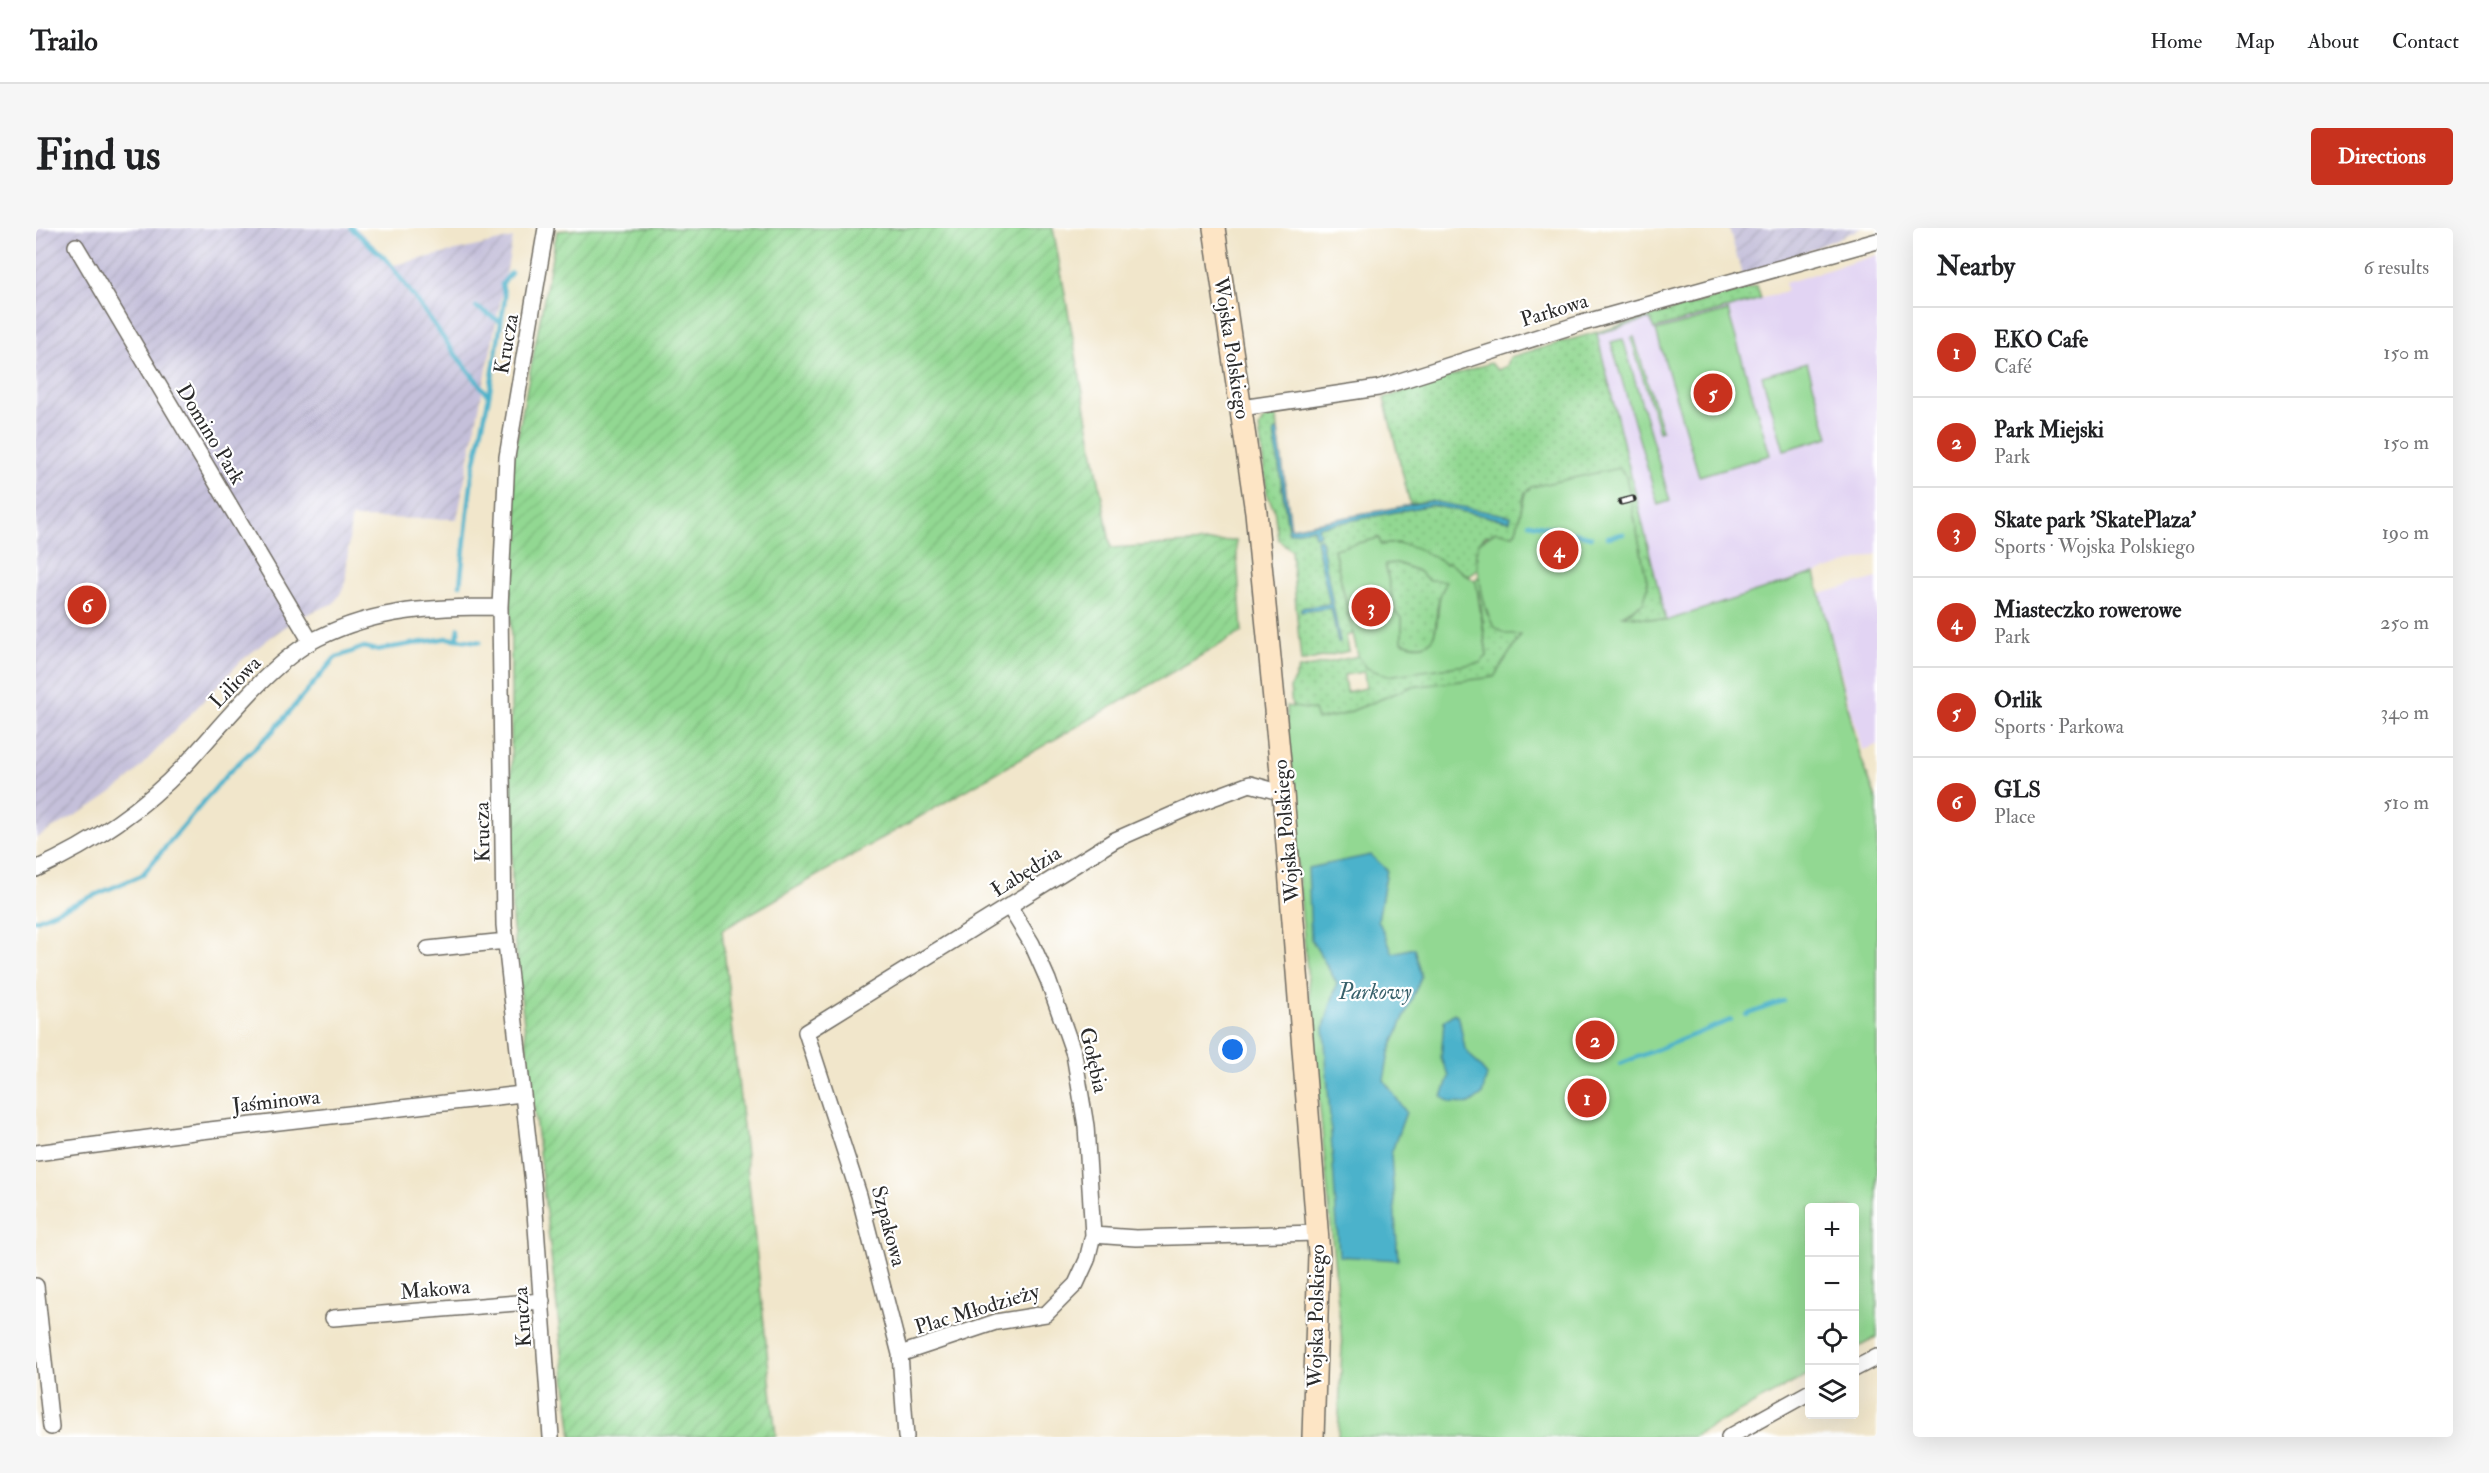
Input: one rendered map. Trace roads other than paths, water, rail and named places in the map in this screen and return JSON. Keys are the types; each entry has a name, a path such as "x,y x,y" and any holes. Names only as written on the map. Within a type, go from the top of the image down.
{"street":[{"name":"Krucza","path":"546,228 507,457 500,607 506,941 533,1184 551,1437"},
{"name":"Wojska Polskiego","path":"1214,228 1256,512 1283,793 1320,1294 1313,1437"},
{"name":"Parkowa","path":"1241,408 1378,388 1579,324 1877,241"},
{"name":"Domino Park","path":"76,246 311,642"},
{"name":"Liliowa","path":"36,869 93,839 133,812 182,768 263,681 311,642 342,627 384,614 424,607 500,607"},
{"name":"Łabędzia","path":"806,1032 1115,840 1199,803 1250,784 1283,793"},
{"name":"Gołębia","path":"1009,906 1032,944 1048,980 1074,1054 1086,1126 1093,1235"},
{"path":"428,949 506,941"},
{"name":"Szpakowa","path":"806,1032 859,1195 900,1354 906,1437"},
{"name":"Jaśminowa","path":"36,1154 201,1131 522,1094"},
{"path":"1093,1235 1136,1238 1316,1233"},
{"name":"Plac Młodzieży","path":"900,1354 996,1323 1046,1314 1076,1284 1088,1260 1093,1235"},
{"path":"36,1286 51,1427"},
{"name":"Makowa","path":"333,1318 542,1301"},
{"path":"1859,1366 1877,1357"},
{"path":"1729,1437 1805,1394"}],"water":[{"path":"1278,430 1291,528 1430,501 1511,516 1510,521 1431,505 1318,527 1320,535 1315,536 1313,528 1289,533 1274,431"},
{"path":"1321,539 1340,642 1338,642 1331,608 1301,612 1301,608 1330,604 1316,540"},
{"name":"Parkowy","path":"1371,855 1387,870 1378,920 1393,953 1414,948 1421,977 1389,1053 1384,1080 1406,1112 1391,1154 1398,1260 1339,1256 1324,1027 1337,983 1311,939 1308,868"},
{"path":"1454,1013 1459,1018 1465,1049 1487,1075 1482,1095 1470,1104 1451,1103 1442,1097 1449,1076 1441,1059 1444,1021"}],"waterway":[{"path":"351,228 388,261 455,354 489,396 472,475 460,585"},
{"path":"489,396 505,298 502,284 511,273"},
{"path":"476,307 501,322"},
{"path":"1529,523 1561,530"},
{"path":"1574,533 1591,537"},
{"path":"1608,537 1623,534"},
{"path":"457,639 459,628"},
{"path":"36,920 142,875 228,773 273,731 335,658 364,647 376,650 447,638 480,642"},
{"path":"1746,1015 1783,1001"},
{"path":"1620,1064 1731,1020"}],"railway":[{"path":"1621,502 1633,499"}],"place":[{"name":"Orlik","path":"1713,393"},
{"name":"Miasteczko rowerowe","path":"1559,550"},
{"name":"GLS","path":"87,605"},
{"name":"Skate park 'SkatePlaza'","path":"1371,607"},
{"name":"Park Miejski","path":"1595,1040"},
{"name":"EKO Cafe","path":"1587,1098"}]}
